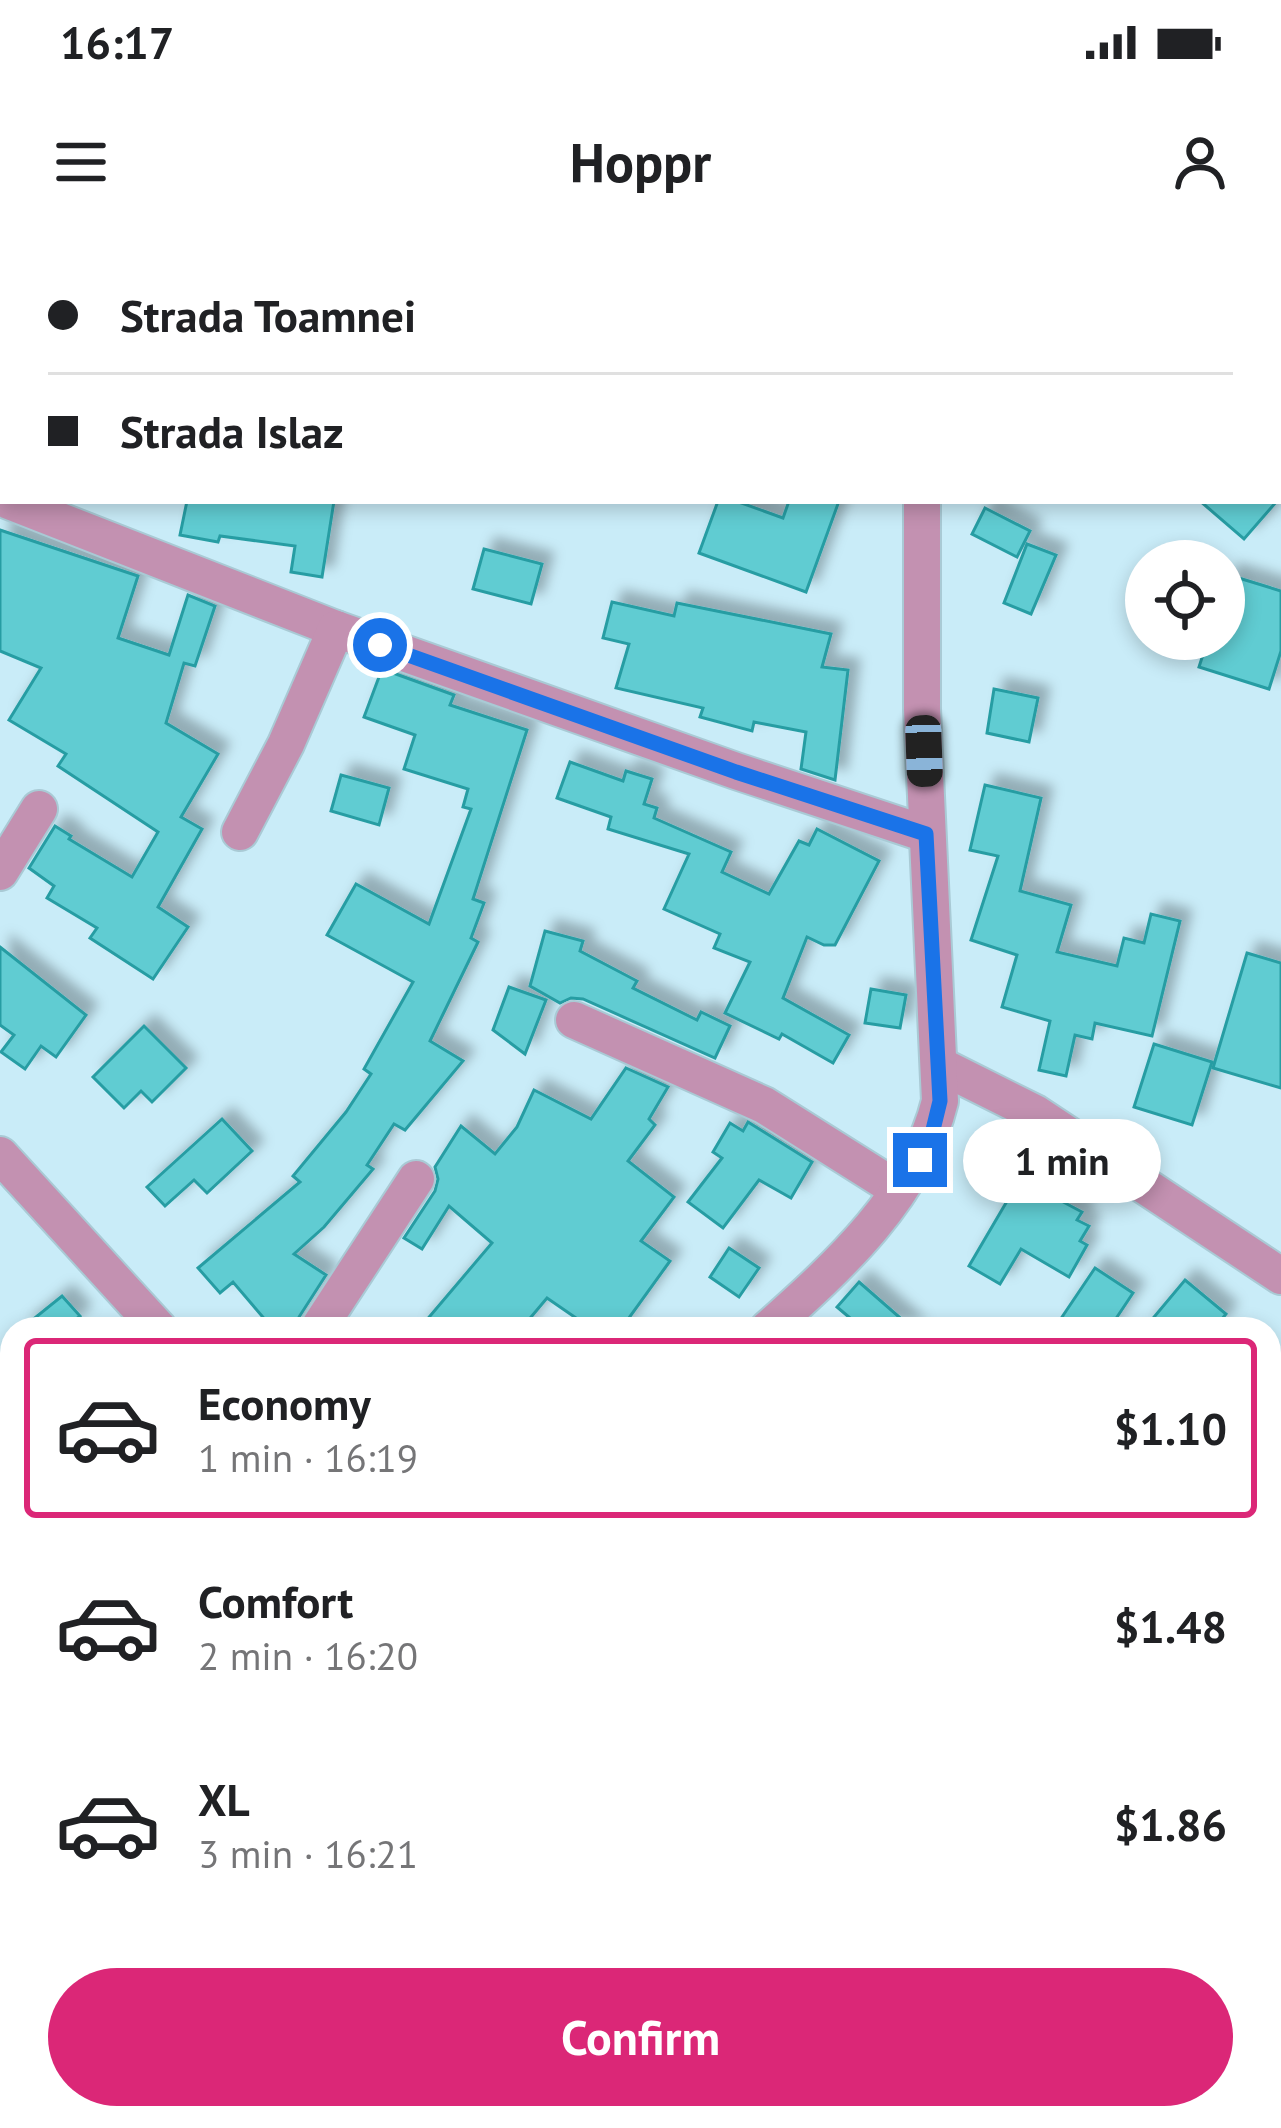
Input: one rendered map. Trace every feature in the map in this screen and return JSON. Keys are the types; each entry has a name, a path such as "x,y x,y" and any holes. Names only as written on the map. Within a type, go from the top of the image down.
{"street":[{"path":"17,504 336,629 736,772 926,834"},
{"path":"782,1317 818,1285 899,1190 931,1138 940,1101 926,834 922,504"},
{"path":"240,832 286,744 336,629"},
{"path":"0,872 38,809"},
{"path":"574,1020 764,1105 899,1190"},
{"path":"941,1066 1035,1113 1281,1276"},
{"path":"0,1154 148,1317"},
{"path":"325,1317 416,1179"}],"building":[{"path":"186,504 334,504 322,577 291,572 295,546 180,535"},
{"path":"717,504 744,504 783,518 788,504 838,504 806,592 699,553"},
{"path":"1203,504 1274,504 1244,539"},
{"path":"985,508 1030,531 1017,557 972,534"},
{"path":"0,530 138,576 118,638 169,655 188,595 215,606 195,666 184,663 166,723 218,754 181,817 202,829 158,907 188,927 153,979 90,938 97,928 47,898 54,886 29,868 55,826 132,877 158,832 58,766 66,754 9,720 41,668 0,651"},
{"path":"1027,544 1056,555 1031,614 1004,603"},
{"path":"484,549 542,564 531,604 473,589"},
{"path":"1245,580 1281,591 1281,651 1269,689 1199,667 1201,660 1245,660"},
{"path":"612,602 674,616 677,603 831,634 822,667 848,670 835,780 801,769 806,732 754,722 752,731 700,717 703,708 616,688 629,644 603,638"},
{"path":"382,669 454,695 450,705 527,730 473,899 484,903 471,938 478,942 430,1041 463,1061 405,1130 394,1124 367,1165 373,1169 294,1254 326,1275 299,1317 263,1317 233,1282 220,1293 198,1268 300,1182 293,1176 371,1074 364,1069 413,982 327,935 356,884 429,924 471,809 463,807 468,789 404,769 415,735 364,717"},
{"path":"994,689 1038,698 1029,742 987,733"},
{"path":"570,762 623,781 626,771 652,779 644,804 657,808 654,818 731,852 722,872 769,894 799,841 809,845 817,829 879,861 835,945 807,937 783,998 849,1035 833,1063 782,1034 779,1039 725,1013 750,962 714,948 720,934 664,909 689,854 608,829 611,817 557,798"},
{"path":"341,775 389,788 379,825 331,811"},
{"path":"985,785 1041,798 1020,891 1071,905 1057,952 1117,966 1124,938 1144,943 1151,914 1180,921 1152,1036 1095,1023 1092,1039 1075,1035 1066,1076 1039,1070 1050,1021 1002,1007 1017,955 971,940 998,856 970,850"},
{"path":"545,931 583,941 580,951 637,981 633,988 697,1020 701,1012 730,1026 715,1058 583,999 560,1003 530,986"},
{"path":"0,947 86,1015 56,1057 41,1046 25,1069 1,1052 14,1035 0,1025"},
{"path":"1247,953 1281,963 1281,1088 1213,1068"},
{"path":"509,987 546,1000 525,1054 493,1030"},
{"path":"871,989 906,995 900,1028 865,1023"},
{"path":"144,1026 186,1068 152,1102 141,1091 124,1108 93,1077"},
{"path":"1154,1044 1212,1062 1192,1125 1134,1107"},
{"path":"626,1068 668,1087 649,1119 655,1125 628,1161 674,1197 641,1241 670,1261 630,1317 575,1317 547,1298 531,1317 429,1317 492,1243 449,1206 422,1249 404,1238 435,1191 435,1167 461,1126 495,1154 517,1127 534,1090 591,1119"},
{"path":"222,1119 252,1151 207,1193 194,1180 165,1206 147,1187"},
{"path":"748,1122 812,1162 791,1198 759,1180 723,1228 688,1202 722,1158 713,1152 730,1123 743,1131"},
{"path":"1020,1179 1082,1212 1077,1220 1089,1226 1080,1241 1087,1245 1069,1277 1021,1249 1000,1284 969,1266"},
{"path":"729,1248 759,1268 739,1297 710,1277"},
{"path":"1095,1268 1133,1293 1117,1317 1062,1317"},
{"path":"1185,1280 1226,1314 1224,1317 1154,1317"},
{"path":"859,1282 899,1317 849,1317 837,1307"},
{"path":"62,1296 80,1316 79,1317 36,1317"}],"route":[{"path":"380,645 926,834 941,1066 940,1101 920,1160"}]}
